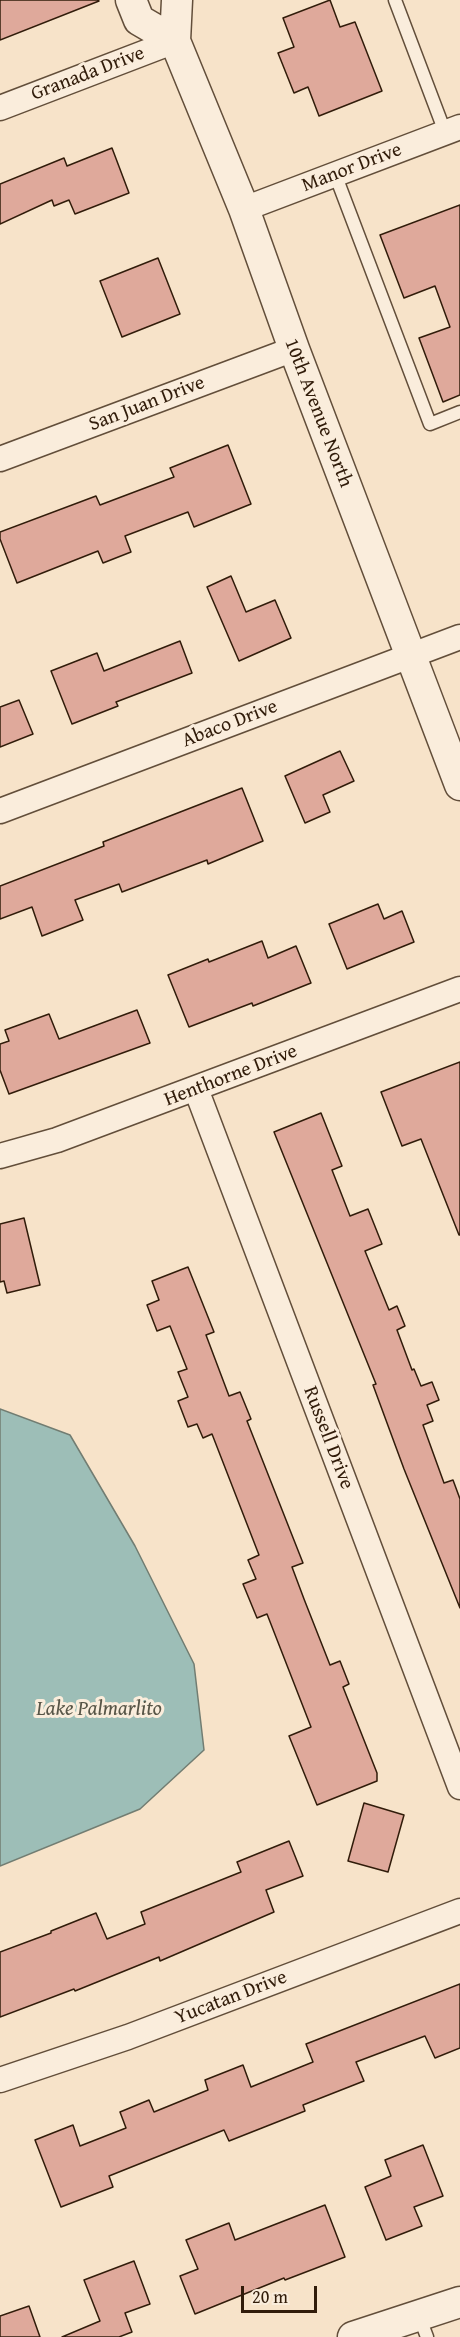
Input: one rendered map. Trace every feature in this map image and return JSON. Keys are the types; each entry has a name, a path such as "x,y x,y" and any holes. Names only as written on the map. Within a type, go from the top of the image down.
{"street":[{"path":"131,0 139,20 175,41"},
{"name":"10th Avenue North","path":"177,0 175,41 244,209 294,349 460,785"},
{"name":"Granada Drive","path":"0,108 175,41"},
{"name":"Manor Drive","path":"244,209 453,129"},
{"name":"San Juan Drive","path":"0,459 294,349"},
{"name":"Abaco Drive","path":"0,811 460,637"},
{"name":"Henthorne Drive","path":"0,1156 57,1140 460,989"},
{"name":"Russell Drive","path":"196,1089 460,1787"},
{"name":"Yucatan Drive","path":"0,2080 128,2037 460,1911"},
{"path":"353,2337 423,2326 460,2302"}],"lane":[{"path":"395,0 453,129"},
{"path":"335,174 430,424 460,412"}],"water":[{"name":"Lake Palmarlito","path":"0,1409 70,1435 135,1546 194,1664 204,1750 140,1809 0,1866"}],"building":[{"path":"0,0 98,0 99,1 0,40"},
{"path":"330,0 340,27 355,22 382,91 319,116 308,87 294,93 278,53 294,47 283,18"},
{"path":"112,148 129,193 75,214 69,200 54,206 52,200 0,224 0,184 64,158 67,166"},
{"path":"460,205 460,395 443,402 419,338 450,327 435,286 404,298 380,235"},
{"path":"158,258 180,314 122,337 100,281"},
{"path":"228,445 251,504 194,527 188,512 125,536 131,552 103,563 98,551 17,583 0,539 0,532 96,496 100,505 174,477 170,468"},
{"path":"231,576 246,612 275,600 291,638 239,661 207,587"},
{"path":"180,641 192,673 116,702 118,706 72,724 51,671 97,653 104,671"},
{"path":"19,700 33,734 0,747 0,707"},
{"path":"340,751 354,781 323,795 330,812 305,823 285,776"},
{"path":"242,788 263,841 208,864 207,860 122,892 119,884 75,900 83,920 42,936 32,907 0,919 0,886 104,846 103,842"},
{"path":"378,904 384,919 402,911 414,942 347,969 329,924"},
{"path":"262,941 268,958 296,946 311,983 253,1006 252,1003 189,1027 168,975"},
{"path":"137,1010 150,1043 9,1094 0,1070 0,1044 9,1041 5,1030 49,1014 59,1039"},
{"path":"460,1062 459,1235 421,1139 402,1146 381,1092"},
{"path":"321,1113 342,1166 332,1170 350,1216 368,1209 382,1244 365,1251 389,1310 397,1306 405,1326 397,1330 412,1370 414,1369 421,1386 432,1382 439,1400 427,1405 433,1421 423,1425 444,1483 453,1480 460,1499 460,1608 404,1469 373,1385 376,1384 274,1132"},
{"path":"24,1218 40,1285 7,1293 4,1281 0,1282 0,1224"},
{"path":"188,1267 214,1332 206,1335 229,1396 240,1392 251,1419 247,1421 303,1563 292,1567 330,1665 340,1661 349,1684 343,1687 377,1773 377,1781 317,1805 289,1736 311,1727 267,1614 257,1618 243,1584 256,1579 248,1560 259,1555 212,1434 203,1438 197,1424 188,1427 178,1401 188,1397 178,1372 187,1369 170,1326 157,1331 147,1305 159,1300 152,1281"},
{"path":"364,1803 404,1815 388,1872 348,1861"},
{"path":"289,1841 303,1876 266,1890 274,1912 160,1961 159,1957 75,1991 74,1989 0,2017 0,1952 96,1913 107,1939 145,1924 141,1912 241,1872 237,1862"},
{"path":"460,1984 460,2048 435,2058 425,2036 356,2062 364,2081 303,2105 305,2111 229,2141 224,2130 109,2176 113,2187 61,2207 35,2140 73,2125 80,2146 126,2128 120,2112 149,2100 154,2112 208,2090 205,2080 243,2065 251,2087 313,2062 306,2044"},
{"path":"423,2145 443,2196 414,2207 422,2226 386,2240 365,2187 391,2176 385,2160"},
{"path":"325,2205 345,2257 285,2280 284,2278 195,2314 180,2276 198,2269 186,2240 229,2223 235,2240"},
{"path":"134,2261 150,2304 125,2313 132,2332 119,2337 62,2337 100,2321 84,2280"},
{"path":"29,2306 40,2337 0,2337 0,2316"}]}
